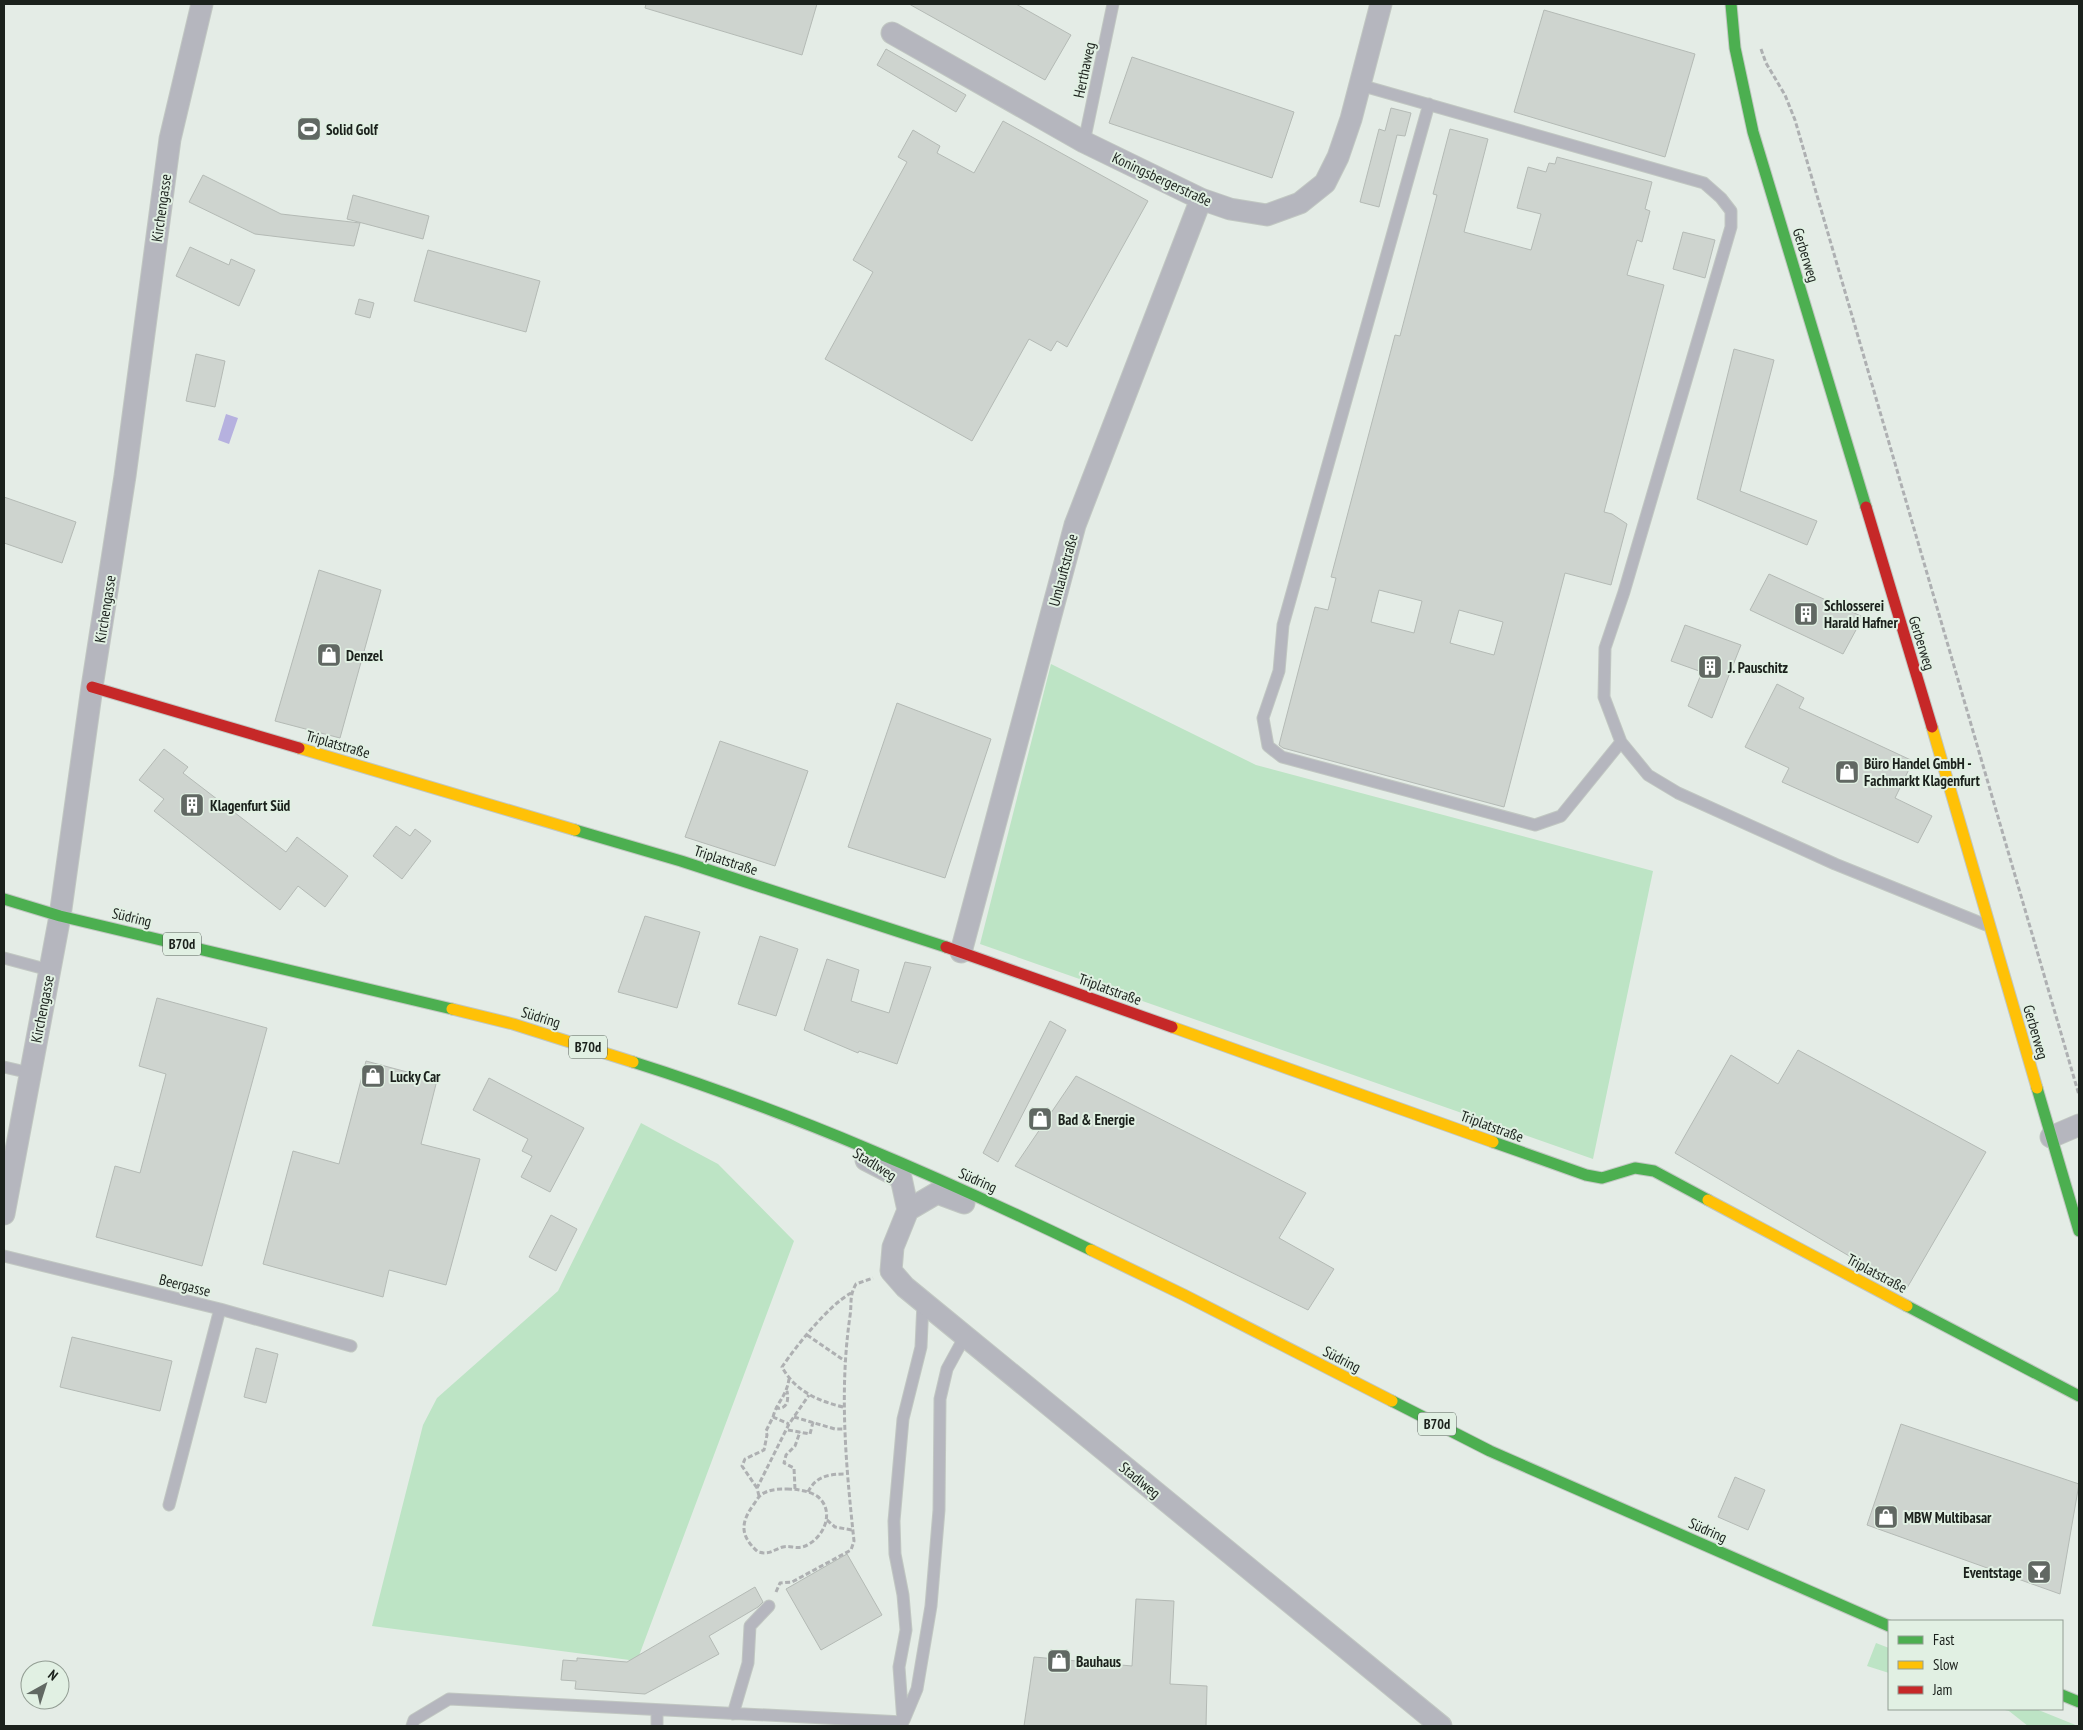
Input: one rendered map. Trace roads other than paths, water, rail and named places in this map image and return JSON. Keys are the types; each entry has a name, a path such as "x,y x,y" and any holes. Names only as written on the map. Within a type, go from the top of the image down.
{"street":[{"name":"Kirchengasse","path":"4,1214 8,1166 30,1074 60,916 92,687 126,476 170,139 202,4"},
{"name":"Koningsbergerstraße","path":"892,33 1084,142 1201,199 1267,216 1300,203 1325,182 1338,157 1351,119 1381,4"},
{"name":"Gerberweg","path":"1731,4 1735,48 1753,132 2079,1231"},
{"name":"Umlauftstraße","path":"961,952 1075,525 1201,199"},
{"name":"Triplatstraße","path":"92,687 681,861 961,952 1586,1175 1602,1178 1635,1168 1654,1171 2079,1396"},
{"name":"Südring","path":"4,899 60,916 296,970 513,1024 694,1081 824,1129 994,1203 1184,1295 1490,1451 1888,1626"},
{"path":"2051,1137 2079,1125"},
{"name":"Stadlweg","path":"824,1129 863,1158 901,1178 908,1210 893,1247 891,1271 904,1287 1440,1726"},
{"path":"908,1210 937,1193 970,1205 994,1203"},
{"path":"2063,1695 2079,1702"}],"lane":[{"name":"Herthaweg","path":"1084,142 1113,4"},
{"path":"1360,84 1704,184 1722,198 1730,211 1731,227 1624,592 1605,648 1604,697 1621,742 1648,775 1678,793 1834,864 1990,927"},
{"path":"1429,104 1283,625 1279,671 1263,718 1268,746 1282,757 1535,824 1561,816 1621,742"},
{"path":"4,958 49,970"},
{"path":"4,1067 30,1074"},
{"name":"Beergasse","path":"4,1256 220,1309 169,1505"},
{"path":"903,1722 899,1667 906,1630 903,1595 895,1554 894,1521 903,1419 921,1346 923,1302"},
{"path":"220,1309 352,1346"},
{"path":"903,1722 917,1689 931,1606 939,1510 940,1399 947,1369 965,1336"},
{"path":"733,1714 748,1662 750,1626 769,1606"},
{"path":"412,1726 414,1720 449,1699 889,1724 903,1722"},
{"path":"657,1726 658,1710"}],"place":[{"name":"Solid Golf","path":"309,129"},
{"name":"Schlosserei Harald Hafner","path":"1806,614"},
{"name":"Denzel","path":"329,655"},
{"name":"J. Pauschitz","path":"1710,667"},
{"name":"Büro Handel GmbH - Fachmarkt Klagenfurt","path":"1847,772"},
{"name":"Klagenfurt Süd","path":"192,805"},
{"name":"Lucky Car","path":"373,1076"},
{"name":"Bad & Energie","path":"1040,1119"},
{"name":"MBW Multibasar","path":"1886,1517"},
{"name":"Eventstage","path":"2039,1572"},
{"name":"Bauhaus","path":"1059,1661"}]}
